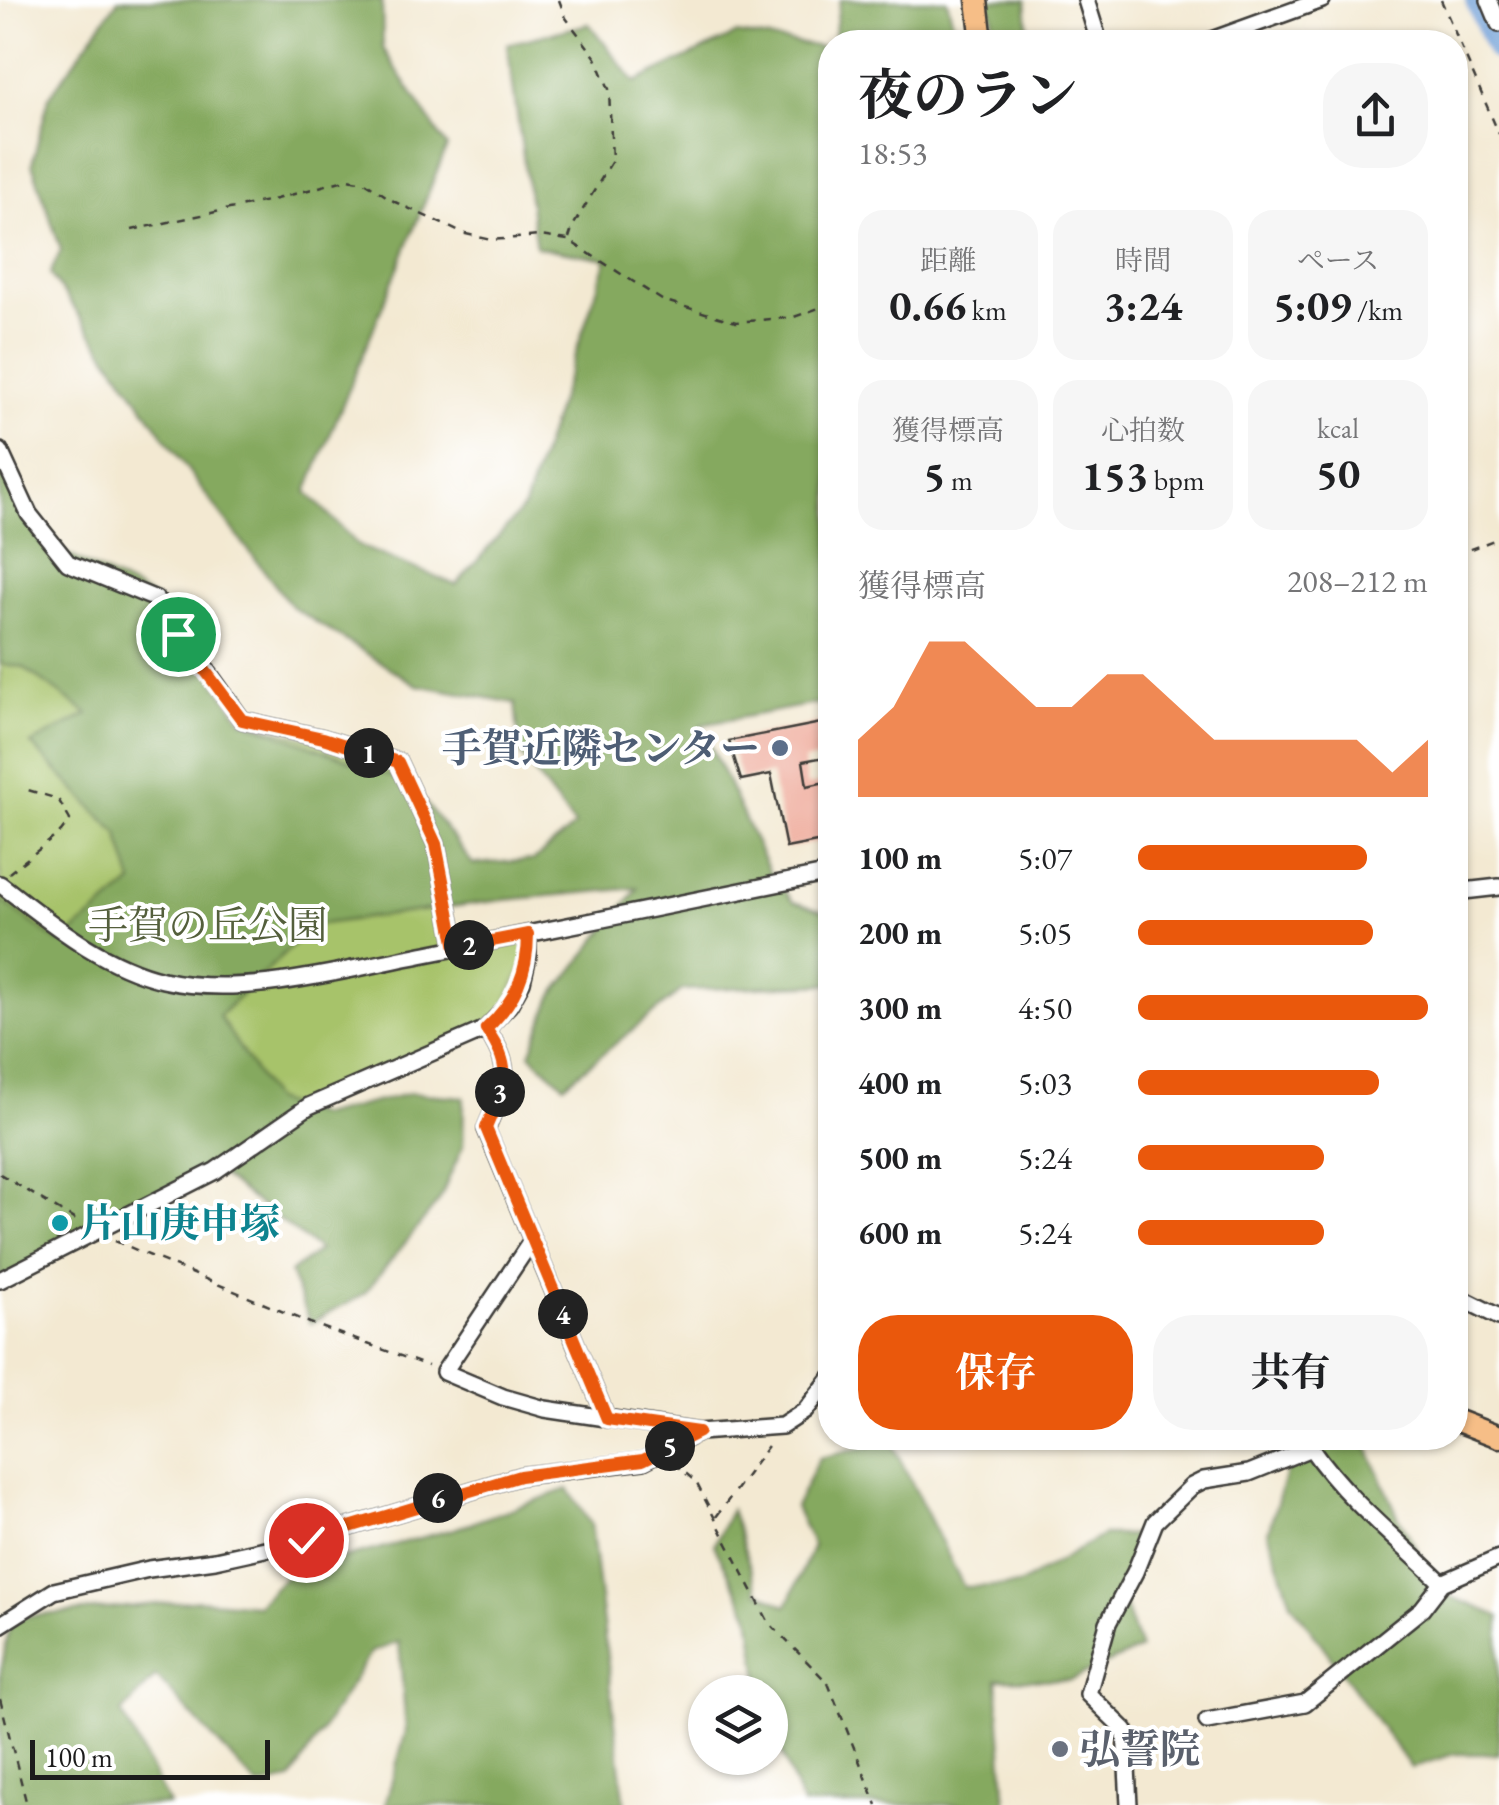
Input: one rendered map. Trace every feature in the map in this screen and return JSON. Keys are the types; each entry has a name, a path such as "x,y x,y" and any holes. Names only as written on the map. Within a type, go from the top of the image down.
{"main road":[{"path":"976,0 980,30"},
{"path":"1468,1425 1499,1437"}],"street":[{"path":"1086,0 1096,30"},
{"path":"1239,30 1322,0"},
{"path":"1489,0 1499,24"},
{"path":"0,451 29,514 68,562 156,599 242,720 323,738 398,762 436,844 456,948"},
{"path":"0,882 59,929 125,969 203,987 274,981 456,948 818,874"},
{"path":"1468,890 1499,886"},
{"path":"0,1280 215,1171 309,1106 486,1029 509,1005 522,982 528,934"},
{"path":"486,1029 500,1049 507,1078 486,1128 607,1419"},
{"path":"532,1240 444,1372 517,1401 699,1432 782,1426 818,1393"},
{"path":"1468,1302 1499,1317"},
{"path":"0,1625 54,1592 149,1569 215,1560 306,1540 520,1476 643,1460 699,1432"},
{"path":"1129,1805 1125,1730 1088,1694 1108,1623 1155,1522 1192,1486 1249,1472 1295,1450"},
{"path":"1316,1450 1354,1498 1442,1583"},
{"path":"1207,1721 1305,1703 1422,1609 1442,1583 1499,1558"}],"path":[{"path":"559,0 566,18 596,58 609,89 612,161 572,226 568,240"},
{"path":"1441,0 1454,30"},
{"path":"1468,62 1499,134"},
{"path":"132,230 348,179 365,182 394,202 462,233 490,240 540,236 568,240 662,300 736,322 794,317 818,308"},
{"path":"1468,550 1499,538"},
{"path":"0,882 61,832 70,820 58,799 21,788"},
{"path":"0,1174 96,1233 310,1323 444,1372"},
{"path":"715,1518 782,1426"},
{"path":"661,1451 696,1482 768,1622 828,1683 877,1805"},
{"path":"0,1699 27,1805"}],"green space":[{"path":"118,0 382,0 383,48 447,147 307,492 359,546 456,585 524,507 607,259 536,247 507,44 589,24 635,82 737,34 818,46 818,703 701,725 770,873 793,902 818,909 818,984 682,990 564,1085 530,1054 552,997 638,888 503,900 314,925 219,1016 273,1100 320,1116 411,1093 464,1097 463,1146 439,1201 364,1294 310,1323 290,1273 319,1250 215,1171 0,1279 0,899 60,943 133,883 118,834 31,744 88,714 23,667 0,664 0,452 57,549 156,599 242,720 410,783 473,864 534,860 575,826 520,754 515,703 417,685 292,607 197,483 50,274 61,250 32,164 49,97"},
{"path":"840,0 947,0 955,30 835,30"},
{"path":"988,0 1026,0 1028,30 992,30"},
{"name":"手賀の丘公園","path":"0,451 29,514 68,562 242,720 398,762 456,947 528,934 528,956 500,1016 309,1106 0,1279"},
{"path":"853,1450 896,1450 964,1587 1019,1585 1103,1535 1142,1535 1123,1601 1140,1649 1071,1680 997,1679 1006,1805 802,1805 788,1769 788,1675 759,1675 750,1615 714,1545 731,1509 758,1591 787,1606 813,1546 795,1507 819,1458"},
{"path":"1303,1450 1369,1450 1399,1518 1442,1593 1499,1616 1499,1754 1454,1754 1411,1768 1291,1602 1268,1532 1287,1470"},
{"path":"568,1489 591,1524 625,1805 385,1805 406,1731 399,1642 371,1652 291,1780 258,1787 156,1676 122,1713 169,1805 3,1805 0,1676 11,1618 199,1600 257,1605 289,1572 454,1529"}],"building":[{"path":"818,724 818,758 803,761 807,786 818,784 818,842 786,848 771,774 741,780 729,741"}],"waterway":[{"path":"1479,0 1499,47"}],"place":[{"name":"手賀近隣センター","path":"780,748"},
{"name":"片山庚申塚","path":"60,1223"},
{"name":"弘誓院","path":"1060,1749"}],"route":[{"path":"178,634 242,720 323,738 398,762 436,844 456,948 528,934 522,982 509,1005 486,1029 500,1049 507,1078 486,1128 607,1419 699,1432 643,1460 520,1476 306,1540"}]}
